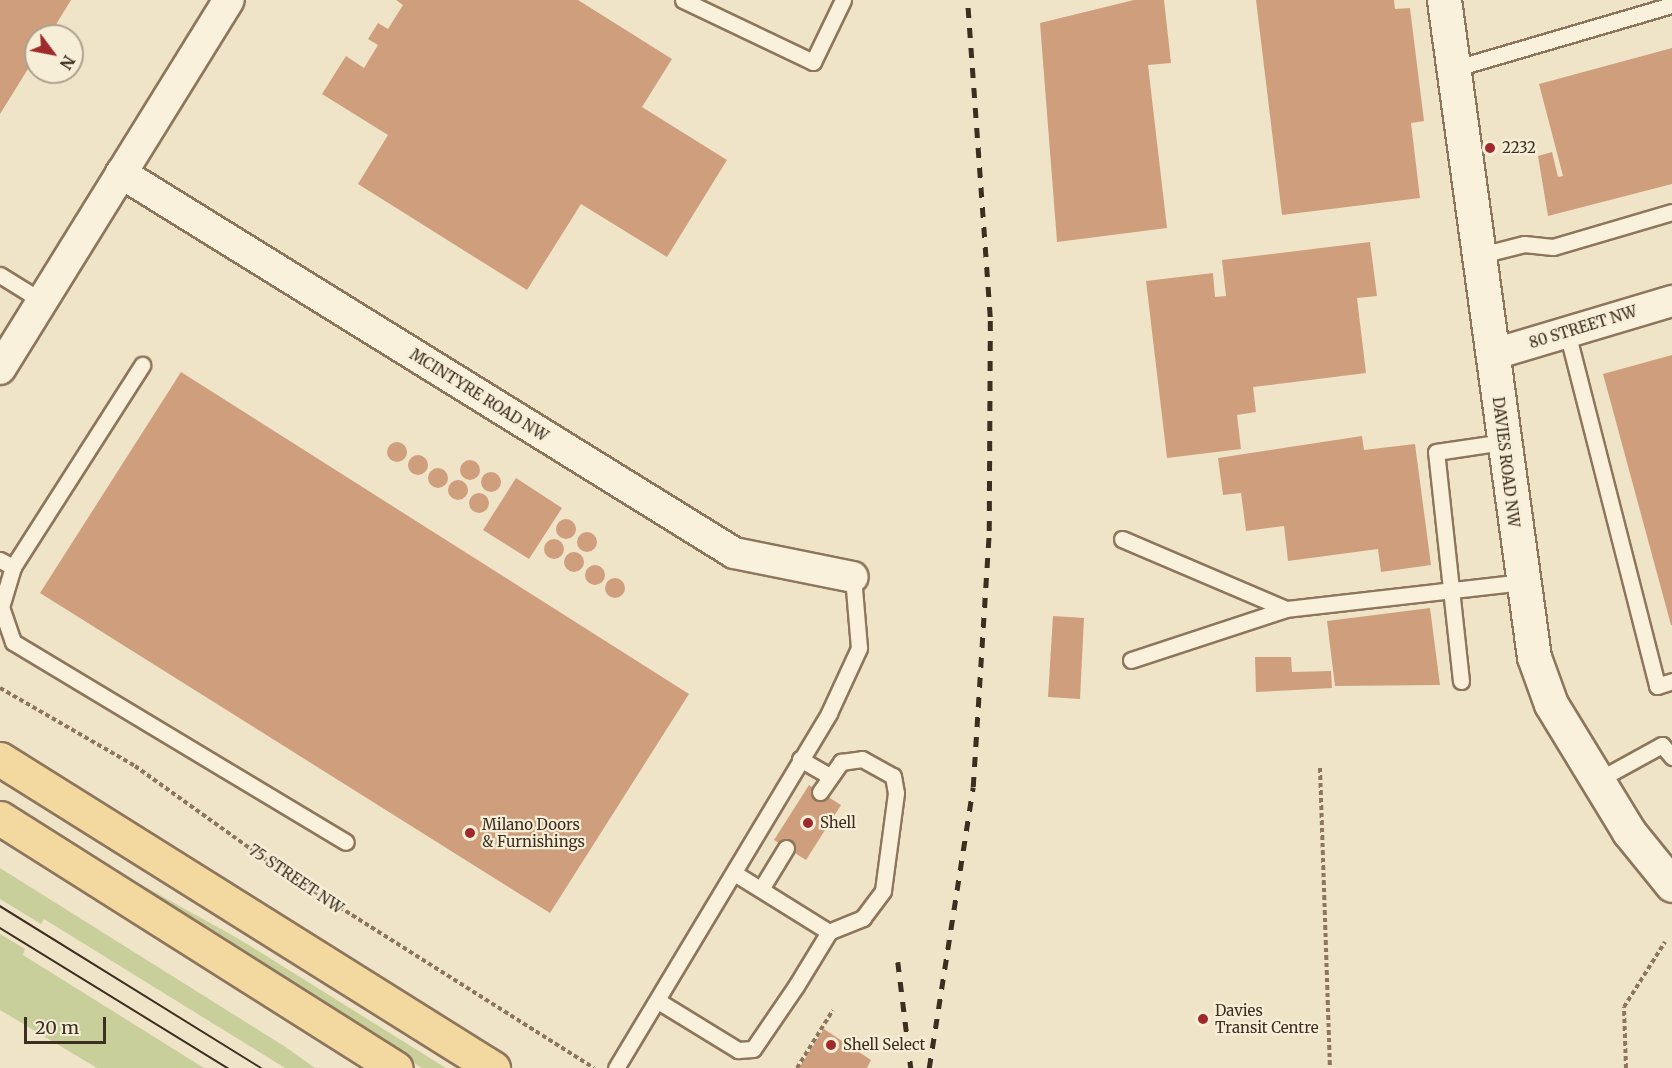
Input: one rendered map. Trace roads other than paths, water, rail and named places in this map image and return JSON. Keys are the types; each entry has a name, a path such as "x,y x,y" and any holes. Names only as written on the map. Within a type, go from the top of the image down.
{"main road":[{"path":"0,759 493,1068"},
{"path":"0,818 396,1068"}],"street":[{"path":"0,369 229,0"},
{"name":"DAVIES ROAD NW","path":"1444,0 1456,68 1522,582 1540,678 1598,780 1672,885"},
{"name":"MCINTYRE ROAD NW","path":"121,173 734,553 853,577"},
{"name":"80 STREET NW","path":"1494,354 1672,301"}],"lane":[{"path":"683,0 813,62 843,0"},
{"path":"1456,68 1672,5"},
{"path":"1481,255 1524,244 1553,247 1672,212"},
{"path":"0,275 42,301"},
{"path":"1567,332 1657,686 1672,681"},
{"path":"142,365 6,564 1,607 13,642 346,842"},
{"path":"1461,681 1436,453 1504,442"},
{"path":"1122,539 1286,609"},
{"path":"616,1068 736,874 751,836 800,759 859,648 853,577"},
{"path":"1131,660 1286,609 1522,582"},
{"path":"1598,780 1662,745 1672,757"},
{"path":"800,759 830,776"},
{"path":"658,1001 738,1050 753,1049 829,932 863,918 883,891 896,793 893,776 862,759 841,762 820,792"},
{"path":"761,890 786,848"},
{"path":"736,874 829,932"}],"tram line":[{"path":"0,906 261,1068"},
{"path":"0,928 228,1068"}],"railway":[{"path":"929,1068 973,787 989,531 990,317 967,0"},
{"path":"898,962 911,1068"}],"place":[{"name":"2232","path":"1490,148"},
{"name":"Shell","path":"808,823"},
{"name":"Milano Doors & Furnishings","path":"470,833"},
{"name":"Davies Transit Centre","path":"1203,1019"},
{"name":"Shell Select","path":"831,1045"}]}
